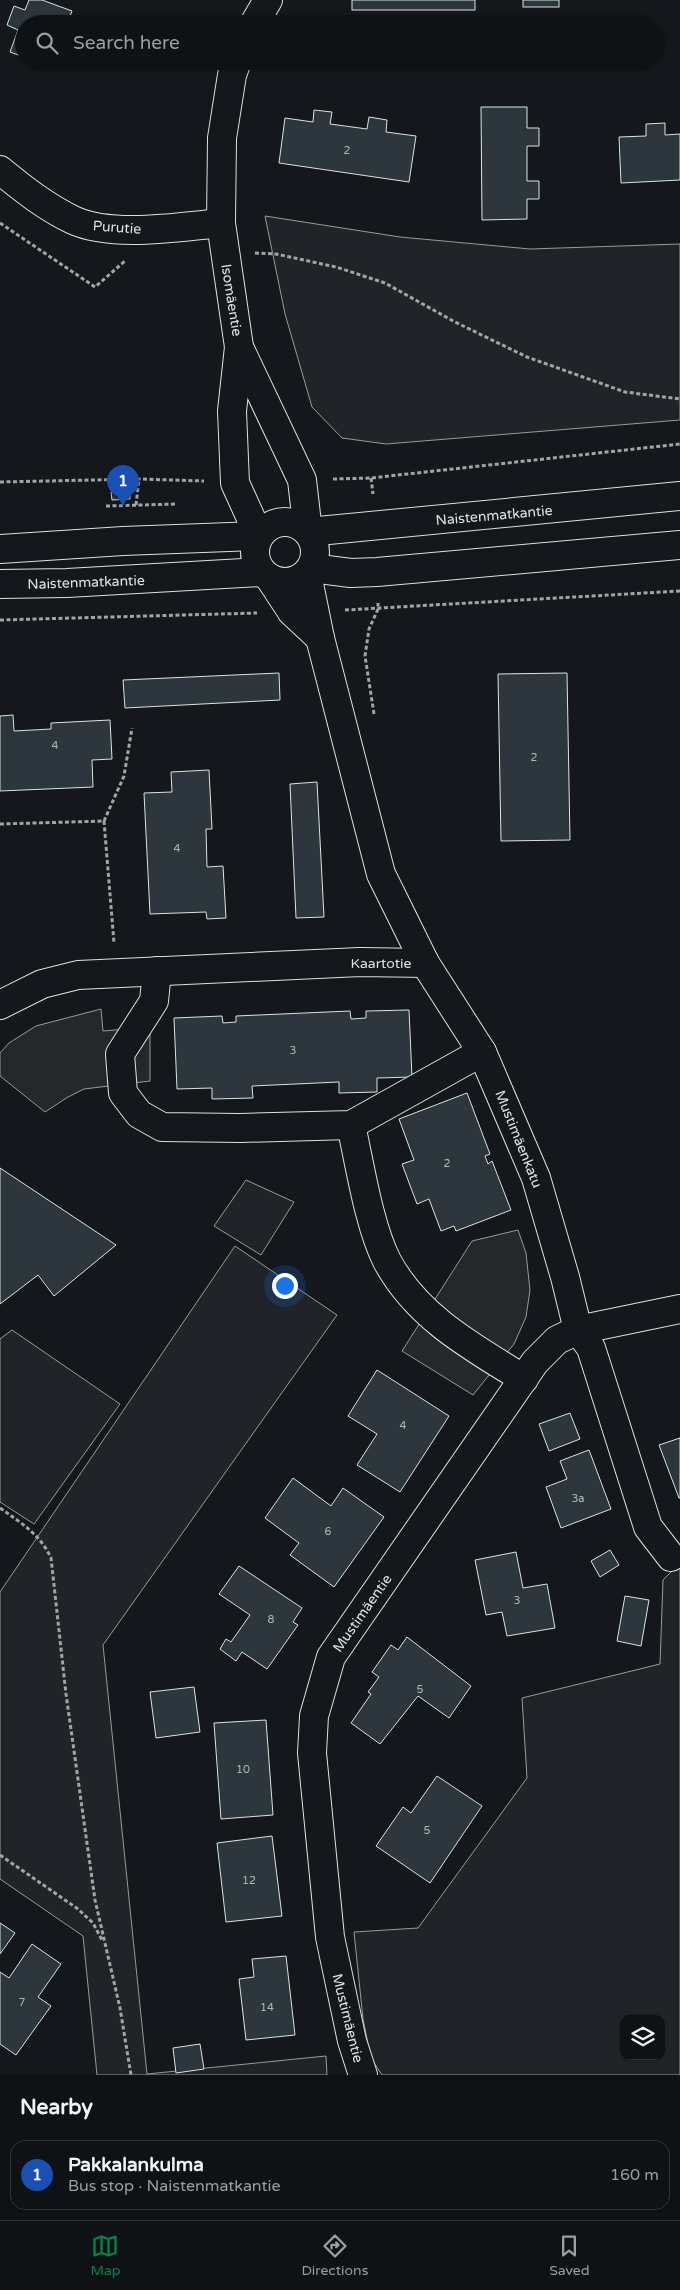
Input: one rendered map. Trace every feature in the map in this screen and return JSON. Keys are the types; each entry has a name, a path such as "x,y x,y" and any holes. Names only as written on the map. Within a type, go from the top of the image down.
{"street":[{"path":"259,15 268,0"},
{"name":"Isomäentie","path":"234,70 222,138 221,223 239,347 232,411 235,483 259,536"},
{"name":"Purutie","path":"0,170 32,197 73,220 91,226 151,229 221,223"},
{"path":"239,347 302,480 308,532 315,544 316,556 309,571 297,581 284,583 266,576"},
{"name":"Naistenmatkantie","path":"308,532 680,496"},
{"path":"308,532 295,523 279,522 265,529 259,536 255,548 256,561 292,612 320,638"},
{"path":"0,549 123,541 259,536"},
{"path":"309,571 377,572 680,545"},
{"name":"Kaartotie","path":"0,1005 42,984 78,975 360,962 425,962 381,874 320,638 309,571"},
{"name":"Naistenmatkantie","path":"0,584 266,576"},
{"name":"Mustimäenkatu","path":"425,962 482,1052 536,1178 565,1277 578,1330"},
{"path":"157,971 154,1001 120,1054 123,1093 139,1114 162,1127 240,1128 351,1125 482,1052"},
{"path":"351,1125 372,1219 387,1261 419,1307 461,1340 524,1379"},
{"name":"Mustimäentie","path":"362,2075 342,1999 330,1937 312,1753 314,1716 331,1658 535,1362 557,1340 578,1330 680,1309"},
{"path":"578,1330 591,1348 648,1527 671,1557"}],"path":[{"path":"225,252 276,254 344,270 384,283 455,322 527,357 625,392 680,399"},
{"path":"302,480 371,478 680,444"},
{"path":"136,505 139,479"},
{"path":"0,482 139,479 235,483"},
{"path":"106,506 177,504"},
{"path":"114,945 104,821 124,776 132,728"},
{"path":"0,824 104,821"},
{"path":"0,1508 33,1531 44,1543 51,1558 66,1694 95,1900 120,2008 131,2075"},
{"path":"0,1855 78,1908 93,1923 104,1942"}],"shaded area":[{"path":"265,216 400,237 530,249 680,244 680,420 386,444 342,438 312,407 285,314"},
{"path":"101,1009 103,1031 150,1027 150,1081 84,1089 45,1112 0,1076 0,1053 9,1043 36,1026"},
{"path":"246,1180 294,1202 261,1255 214,1226"},
{"path":"518,1230 526,1253 530,1290 526,1317 514,1344 473,1395 402,1351 472,1241"},
{"path":"235,1246 337,1315 103,1645 147,2074 326,2056 327,2075 97,2075 83,1936 0,1879 0,1592"},
{"path":"12,1330 120,1404 34,1524 0,1502 0,1339"},
{"path":"680,1563 680,2075 382,2075 371,2058 363,2019 354,1932 418,1928 527,1778 522,1698 660,1664 663,1580"}],"building":[{"path":"29,0 42,0 72,11 70,15 15,15 15,29 7,25 14,6 25,10"},
{"path":"352,0 475,0 475,10 352,10"},
{"path":"523,0 559,0 559,7 523,7"},
{"path":"15,38 15,54 10,52"},
{"path":"481,107 527,107 527,128 539,128 539,146 527,146 527,181 539,181 539,199 527,199 527,219 482,220"},
{"path":"314,110 332,112 330,124 367,129 369,117 387,120 386,132 416,136 409,182 279,163 285,118 313,122"},
{"path":"665,123 665,135 680,134 680,180 621,183 619,137 646,136 646,124"},
{"path":"130,491 130,499 112,500 111,492"},
{"path":"279,673 280,700 125,708 123,680"},
{"path":"567,673 570,840 501,841 498,674"},
{"path":"13,715 14,731 51,729 51,723 110,720 112,759 92,760 93,787 0,791 0,716"},
{"path":"209,770 212,829 206,829 207,867 223,866 226,918 207,919 206,912 150,914 144,793 172,792 171,772"},
{"path":"317,782 324,917 296,918 290,784"},
{"path":"409,1010 412,1077 377,1078 377,1092 339,1093 339,1082 252,1086 253,1098 212,1099 212,1088 177,1089 174,1018 222,1016 223,1023 236,1022 236,1016 350,1011 351,1019 366,1018 366,1011"},
{"path":"467,1093 490,1154 485,1156 488,1164 492,1161 511,1210 456,1231 454,1226 441,1231 429,1199 417,1204 402,1164 414,1160 399,1119"},
{"path":"0,1168 116,1245 54,1296 38,1275 0,1304"},
{"path":"377,1370 449,1416 400,1492 357,1465 377,1434 348,1416"},
{"path":"570,1413 580,1439 549,1451 539,1424"},
{"path":"680,1438 680,1498 679,1498 659,1445"},
{"path":"589,1450 611,1509 561,1528 546,1487 567,1479 560,1461"},
{"path":"293,1478 331,1506 343,1488 384,1517 334,1587 290,1555 299,1543 265,1518"},
{"path":"610,1550 619,1565 600,1577 591,1561"},
{"path":"516,1552 523,1588 547,1584 555,1628 507,1636 502,1612 486,1615 475,1560"},
{"path":"239,1566 302,1608 293,1622 298,1625 267,1669 242,1652 236,1661 220,1649 226,1639 231,1642 250,1615 219,1594"},
{"path":"625,1596 649,1600 641,1646 617,1641"},
{"path":"407,1637 471,1686 449,1718 418,1696 380,1744 351,1723 371,1694 368,1692 379,1677 372,1672 391,1645 398,1650"},
{"path":"194,1687 200,1732 156,1738 150,1692"},
{"path":"266,1720 273,1815 221,1819 214,1723"},
{"path":"437,1776 482,1806 430,1883 376,1846 403,1807 411,1813"},
{"path":"272,1836 282,1916 226,1922 217,1843"},
{"path":"0,1923 15,1933 0,1954"},
{"path":"32,1944 61,1964 38,1997 51,2006 16,2055 0,2044 0,1972 9,1978"},
{"path":"286,1956 295,2035 246,2040 239,1979 254,1977 252,1959"},
{"path":"200,2044 204,2069 176,2073 173,2048"}],"place":[{"name":"Pakkalankulma","path":"123,506"}]}
